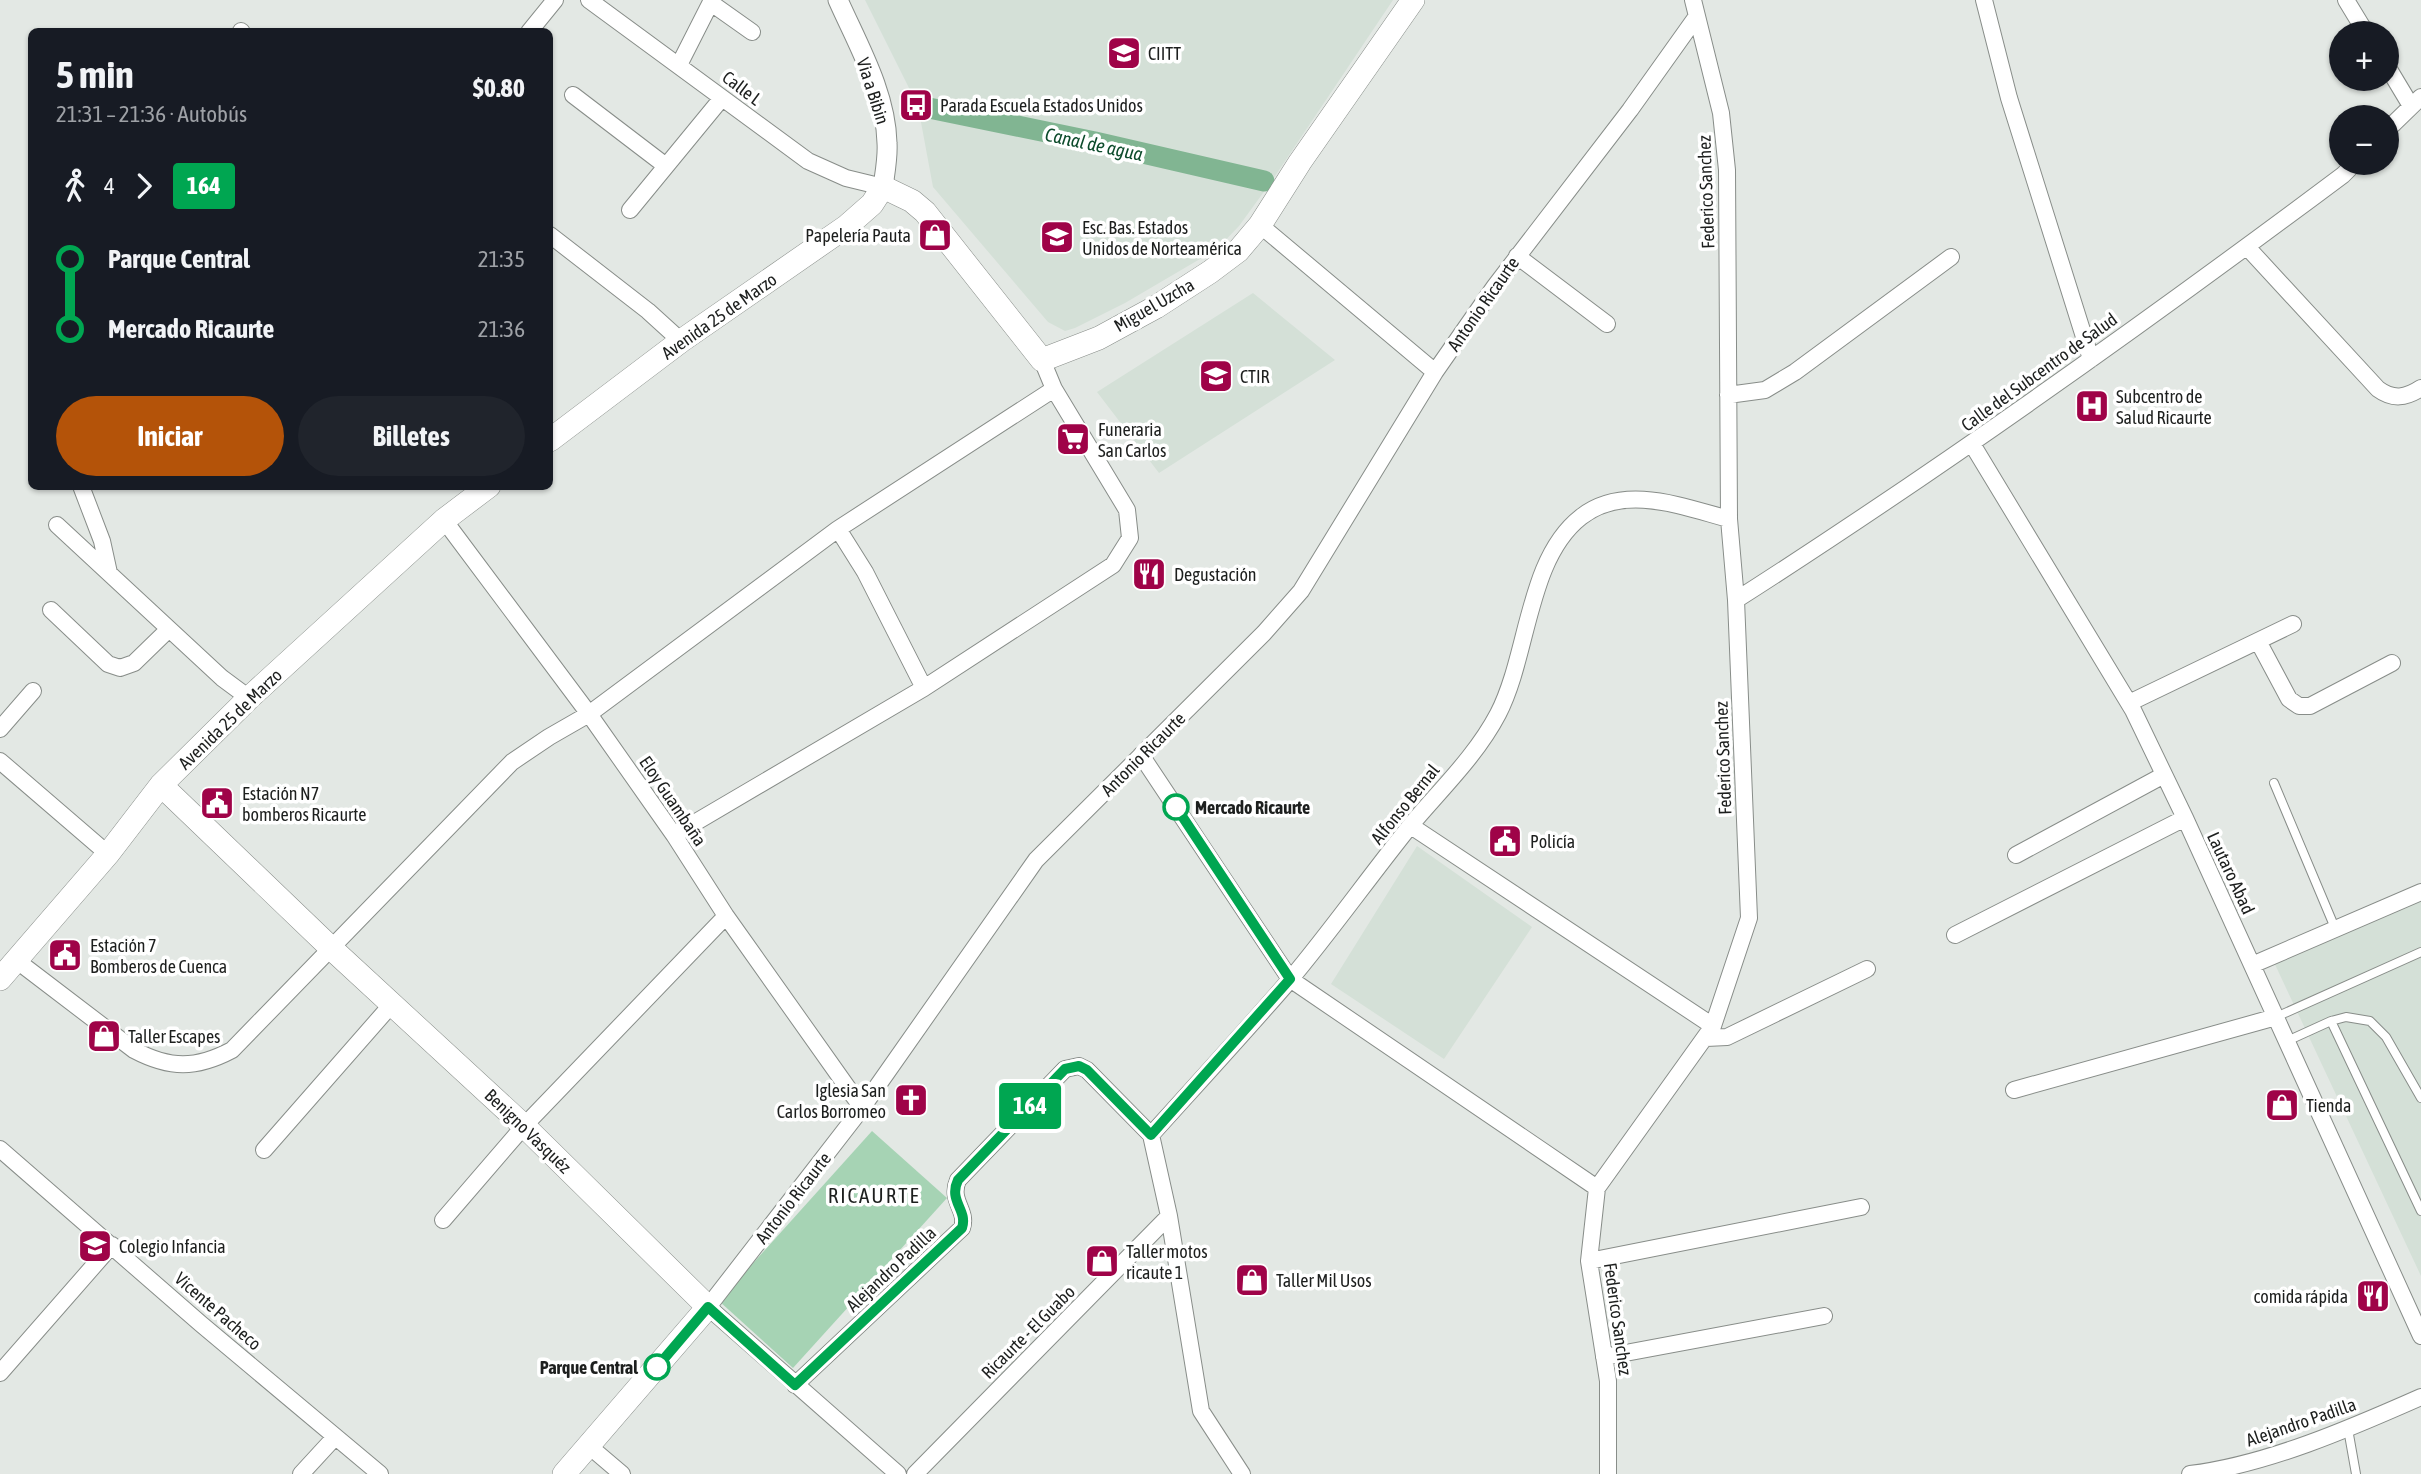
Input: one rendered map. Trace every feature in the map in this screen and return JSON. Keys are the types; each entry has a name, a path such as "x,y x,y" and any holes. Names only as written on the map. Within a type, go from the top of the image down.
{"main road":[{"name":"Miguel Uzcha","path":"1042,360 1099,338 1156,307 1238,251 1260,225 1300,162 1413,0"},
{"name":"Avenida 25 de Marzo","path":"553,438 681,341 847,226 872,204 883,187"},
{"path":"883,187 912,201 925,212 1042,360"},
{"name":"Avenida 25 de Marzo","path":"0,979 108,854 161,785 249,698 444,520 484,490"},
{"name":"Benigno Vasquéz","path":"161,785 332,949 524,1126 708,1307"},
{"name":"Antonio Ricaurte","path":"564,1474 708,1307"}],"street":[{"path":"532,28 555,0"},
{"name":"Calle L","path":"589,0 808,161 846,178 883,187"},
{"name":"Via a Bibin","path":"838,0 881,103 887,143 883,187"},
{"path":"1984,0 2009,97 2091,359"},
{"path":"2346,0 2359,21"},
{"path":"679,65 712,1 752,32"},
{"name":"Antonio Ricaurte","path":"708,1307 862,1108 1036,860 1264,633 1301,591 1435,372 1517,256 1630,110 1695,8"},
{"name":"Federico Sanchez","path":"1608,1474 1608,1381 1589,1261 1597,1188 1709,1032 1749,918 1736,600 1729,519 1727,170 1721,113 1695,8"},
{"path":"2399,80 2416,101 2399,118"},
{"path":"572,95 666,166"},
{"path":"630,210 722,98"},
{"name":"Calle del Subcentro de Salud","path":"1736,600 1972,444 2343,175"},
{"path":"1260,225 1435,372"},
{"path":"553,239 648,311 681,341"},
{"path":"2247,247 2378,389 2387,396 2400,397 2413,394 2421,388"},
{"path":"1517,256 1607,324"},
{"path":"1728,395 1765,390 1795,372 1951,257"},
{"path":"674,835 924,688 1113,565 1130,538 1127,510 1054,389 1042,360"},
{"path":"16,960 134,1050 152,1060 185,1065 200,1064 232,1050 512,762 589,714 838,528 1054,389"},
{"name":"Lautaro Abad","path":"1972,444 2129,703 2185,818 2421,1336"},
{"path":"83,490 102,541 109,573"},
{"name":"Alfonso Bernal","path":"1151,1135 1290,979 1411,825 1480,744 1513,679 1547,560 1563,532 1584,514 1613,502 1657,501 1729,519"},
{"name":"Eloy Guambaña","path":"444,520 589,714 674,835 726,916 862,1108"},
{"path":"57,525 222,678 249,698"},
{"path":"838,528 865,572 924,688"},
{"path":"51,610 108,664 120,668 134,663 169,629"},
{"path":"2129,703 2293,624"},
{"path":"2258,642 2289,698 2299,706 2310,706 2392,663"},
{"path":"0,729 33,691"},
{"path":"1141,755 1290,979 1597,1188"},
{"path":"0,761 108,854"},
{"path":"2016,855 2164,775"},
{"path":"1955,935 2185,818"},
{"path":"1411,825 1709,1032 1727,1037 1867,969"},
{"path":"2252,965 2421,892"},
{"path":"443,1220 524,1126 726,916"},
{"path":"264,1150 392,1004"},
{"path":"2014,1090 2276,1017"},
{"name":"Alejandro Padilla","path":"795,1385 962,1228 964,1218 954,1196 958,1180 1065,1069 1079,1066 1087,1070 1151,1135"},
{"path":"1151,1135 1168,1216 1201,1411 1242,1474"},
{"name":"Vicente Pacheco","path":"0,1149 380,1474"},
{"path":"1589,1261 1861,1207"},
{"name":"Ricaurte - El Guabo","path":"915,1474 1168,1216"},
{"path":"0,1373 112,1245"},
{"name":"Benigno Vasquéz","path":"708,1307 898,1474"},
{"path":"1604,1357 1824,1316"},
{"name":"Alejandro Padilla","path":"2190,1474 2215,1472 2263,1457 2348,1429 2421,1398"},
{"path":"301,1474 335,1437"},
{"path":"589,1447 622,1474"}],"lane":[{"path":"2274,783 2335,928"},
{"path":"2276,1017 2421,952"},
{"path":"2287,1041 2346,1017 2370,1021 2386,1037 2421,1098"},
{"path":"2331,1021 2421,1211"},
{"path":"2348,1429 2356,1474"}],"shaded area":[{"name":"CIITT","path":"865,0 1393,0 1271,182 1239,226 1217,249 1125,303 1065,331 1048,322 933,187 918,106"},
{"name":"CTIR","path":"1253,293 1335,360 1159,473 1097,392"},
{"path":"1417,846 1532,927 1444,1059 1331,984"},
{"path":"2421,898 2421,1276 2272,958"}],"green space":[{"path":"872,1131 947,1198 793,1368 719,1301"}],"waterway":[{"name":"Canal de agua","path":"924,107 1095,142 1264,181"}],"bus line":[{"name":"164","path":"657,1367 708,1307 795,1385 962,1228 964,1218 954,1196 958,1180 1065,1069 1079,1066 1087,1070 1151,1135 1290,979 1176,807"}],"place":[{"name":"CIITT","path":"1124,53"},
{"name":"Parada Escuela Estados Unidos","path":"916,105"},
{"name":"Papelería Pauta","path":"935,235"},
{"name":"Esc. Bas. Estados Unidos de Norteamérica","path":"1057,237"},
{"name":"CTIR","path":"1216,376"},
{"name":"Subcentro de Salud Ricaurte","path":"2092,406"},
{"name":"Funeraria San Carlos","path":"1073,439"},
{"name":"Degustación","path":"1149,574"},
{"name":"Estación N7 bomberos Ricaurte","path":"217,803"},
{"name":"Mercado Ricaurte","path":"1176,807"},
{"name":"Policía","path":"1505,841"},
{"name":"Estación 7 Bomberos de Cuenca","path":"65,955"},
{"name":"Taller Escapes","path":"104,1036"},
{"name":"Iglesia San Carlos Borromeo","path":"911,1100"},
{"name":"Tienda","path":"2282,1105"},
{"name":"Colegio Infancia","path":"95,1246"},
{"name":"Taller motos ricaute 1","path":"1102,1261"},
{"name":"Taller Mil Usos","path":"1252,1280"},
{"name":"comida rápida","path":"2373,1296"},
{"name":"Parque Central","path":"657,1367"}],"district":[{"name":"RICAURTE","path":"874,1195"}]}
